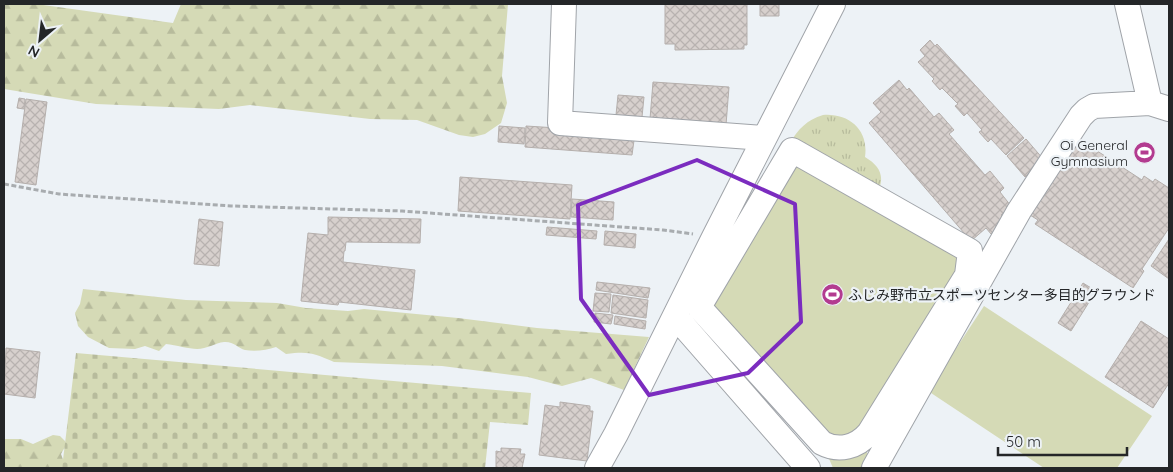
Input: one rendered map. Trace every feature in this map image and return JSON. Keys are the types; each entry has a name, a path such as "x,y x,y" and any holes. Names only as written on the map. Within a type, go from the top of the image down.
{"street":[{"path":"564,4 560,122 764,138"},
{"path":"597,468 616,434 833,4"},
{"path":"874,468 1019,211 1081,116 1094,106 1160,106 1127,4"},
{"path":"792,150 970,251 967,275 869,433 862,442 852,446 840,448 822,443 699,307 768,191 792,150"},
{"path":"744,178 768,191"},
{"path":"675,316 808,468"}],"path":[{"path":"4,184 59,194 231,206 412,212 663,230 714,237"}],"highlighted area":[{"path":"697,160 795,204 801,322 748,373 649,395 581,299 578,205"}],"green space":[{"path":"4,4 36,4 173,23 181,4 508,4 502,76 507,103 501,123 485,134 473,137 459,135 417,120 370,119 250,105 219,109 96,104 4,89"},
{"path":"823,115 832,115 849,120 860,131 864,139 865,157 880,172 881,181 878,192 790,143 796,133 804,126"},
{"name":"ふじみ野市⽴スポーツセンター多⽬的グラウンド","path":"793,158 966,254 854,437 836,438 803,411 707,308"},
{"path":"83,289 186,300 277,303 306,308 348,311 364,309 537,328 649,337 624,390 591,378 562,386 528,377 442,366 334,362 311,354 286,354 276,347 253,351 245,350 227,342 197,349 166,344 159,351 145,346 135,349 109,348 88,337 78,326 75,313 80,304"},
{"path":"984,306 1152,416 1117,468 1044,468 928,391"},
{"path":"76,353 531,393 528,425 490,422 485,468 62,468"},
{"path":"53,435 60,436 65,441 65,447 61,454 66,468 4,468 4,439 21,439 33,444"},
{"path":"867,448 867,460 864,468 833,468 827,454"}],"building":[{"path":"665,4 747,4 747,45 744,45 744,49 675,50 675,44 665,44"},
{"path":"760,4 779,4 779,16 760,16"},
{"path":"930,40 935,46 937,44 1024,138 1006,155 991,139 988,142 979,132 982,130 967,113 964,116 955,106 958,104 942,88 940,90 932,81 934,79 918,62 925,56 920,50"},
{"path":"899,80 907,90 909,88 934,117 939,113 954,130 949,134 985,175 990,171 1004,188 1000,192 1011,206 1001,215 1007,220 991,234 986,228 971,241 869,123 881,112 873,103"},
{"path":"653,82 729,87 726,125 650,119"},
{"path":"618,95 644,97 642,117 616,115"},
{"path":"19,98 25,99 24,109 17,108"},
{"path":"26,99 47,102 36,185 15,182"},
{"path":"499,126 525,128 524,144 498,142"},
{"path":"526,126 635,133 632,155 525,147"},
{"path":"1026,139 1044,160 1025,177 1007,156"},
{"path":"1072,141 1085,149 1088,145 1142,180 1144,176 1153,182 1155,179 1169,188 1169,228 1142,269 1144,271 1133,288 1035,224 1038,220 1025,212"},
{"path":"460,177 572,185 570,219 458,211"},
{"path":"572,199 614,202 613,220 571,217"},
{"path":"328,217 421,219 420,243 346,242 344,251 343,262 415,270 411,310 339,302 338,305 301,301 308,233 328,235"},
{"path":"199,219 223,222 219,266 194,264"},
{"path":"547,227 597,231 596,239 546,235"},
{"path":"605,231 636,234 635,248 604,245"},
{"path":"1169,239 1169,279 1151,266"},
{"path":"597,282 650,288 648,298 596,290"},
{"path":"1083,283 1096,291 1071,331 1058,323"},
{"path":"595,293 611,294 609,312 593,311"},
{"path":"613,295 648,300 646,318 611,313"},
{"path":"595,313 613,315 611,324 594,322"},
{"path":"615,316 646,321 645,329 614,324"},
{"path":"1141,321 1169,339 1169,383 1153,408 1105,377"},
{"path":"6,348 40,352 35,398 4,394"},
{"path":"560,402 590,406 590,411 593,411 587,461 539,455 545,405 560,407"},
{"path":"501,448 521,449 520,454 525,454 522,468 496,468 496,451 501,452"}],"place":[{"name":"Oi General Gymnasium","path":"1144,153"},
{"name":"ふじみ野市⽴スポーツセンター多⽬的グラウンド","path":"832,295"}]}
